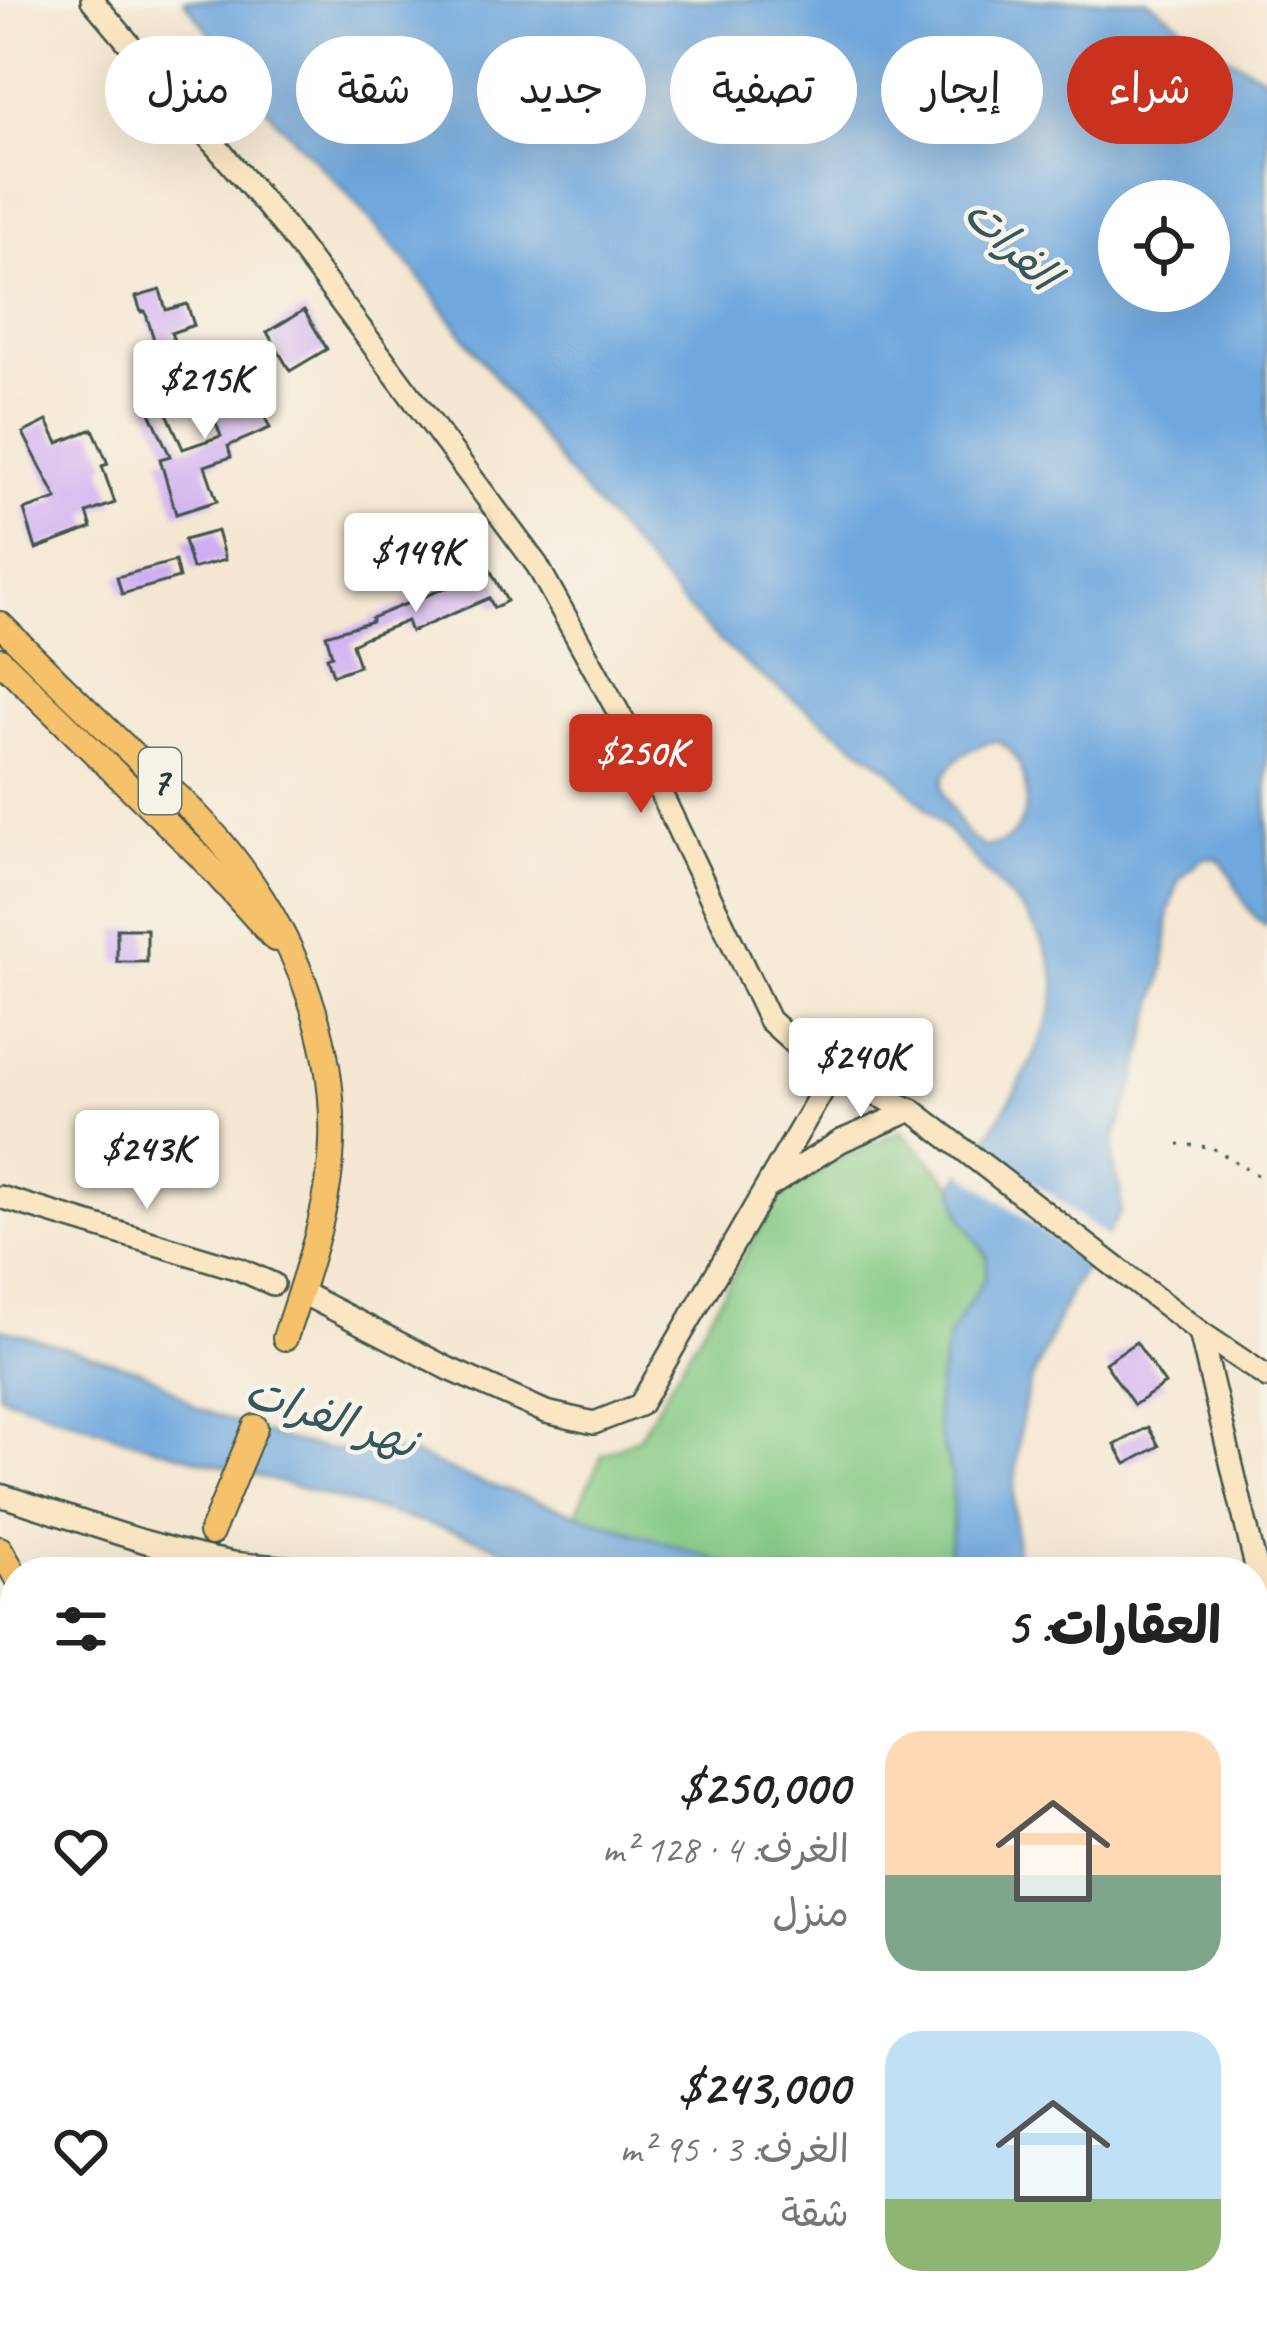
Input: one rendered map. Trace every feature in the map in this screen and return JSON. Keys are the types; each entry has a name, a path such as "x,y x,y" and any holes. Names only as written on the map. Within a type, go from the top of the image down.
{"main road":[{"name":"7","path":"0,624 220,840 266,905 293,958 320,1026 332,1145 316,1240 285,1338"},
{"name":"7","path":"0,660 200,856 293,958"},
{"path":"211,1533 255,1427"}],"street":[{"path":"92,0 284,226 537,565 647,764 769,1020 832,1076 913,1111 1200,1332 1267,1377"},
{"path":"312,1298 448,1369 546,1412 594,1423 640,1405 832,1076"},
{"path":"764,1190 841,1141 913,1111"},
{"path":"0,1197 239,1269 273,1284"},
{"path":"1200,1332 1254,1557"},
{"path":"0,1495 153,1544 210,1557"},
{"path":"153,1544 175,1557"}],"path":[{"path":"1178,1144 1211,1147 1267,1181"}],"green space":[{"path":"901,1130 954,1186 961,1216 987,1257 986,1277 949,1336 939,1383 938,1428 952,1477 949,1557 709,1557 576,1513 602,1455 639,1437 777,1200 832,1162"}],"water":[{"name":"الفرات","path":"184,0 1147,0 1197,36 1067,36 1067,144 1233,144 1233,60 1267,78 1267,926 1250,911 1227,869 1216,859 1202,858 1179,880 1169,912 1165,965 1115,1139 1121,1212 1071,1290 1028,1389 1014,1494 1016,1557 948,1557 953,1525 952,1477 936,1408 949,1336 986,1276 987,1256 961,1216 954,1186 1034,1056 1054,1001 1051,961 1024,912 889,769 752,669 679,600 567,472 416,273 299,144 453,144 453,36 296,36 296,141 272,114 272,36 212,36","holes":["997,741 1017,760 1026,790 1022,821 1004,842 984,847 962,827 944,795 943,781 953,764 979,746"]},
{"path":"0,1328 137,1369 197,1408 275,1437 328,1450 412,1454 468,1478 708,1557 521,1557 476,1538 137,1442 0,1395"}],"pier":[{"path":"980,1141 1110,1240 1091,1269 959,1169"}],"building":[{"path":"160,290 166,310 187,304 194,325 171,333 184,365 151,379 142,358 158,352 136,297"},
{"path":"304,310 327,349 290,371 267,332"},
{"path":"216,361 232,400 252,390 270,428 228,446 231,457 205,466 217,501 176,514 160,459 170,456 144,399 158,393 183,449 221,436 209,405 219,401 201,369"},
{"path":"47,421 58,443 93,429 108,464 102,466 115,503 87,513 92,528 36,549 24,510 57,499 23,433"},
{"path":"217,531 225,560 192,569 184,540"},
{"path":"175,561 179,578 122,594 117,577"},
{"path":"488,566 507,601 494,608 489,598 411,632 407,621 366,637 352,644 359,666 333,675 326,635 372,621"},
{"path":"117,929 147,929 147,962 117,962"},
{"path":"1136,1342 1165,1384 1134,1405 1105,1363"},
{"path":"1148,1427 1159,1446 1126,1464 1115,1445"}],"water label":[{"name":"نهر الفرات","path":"331,1416"}]}
